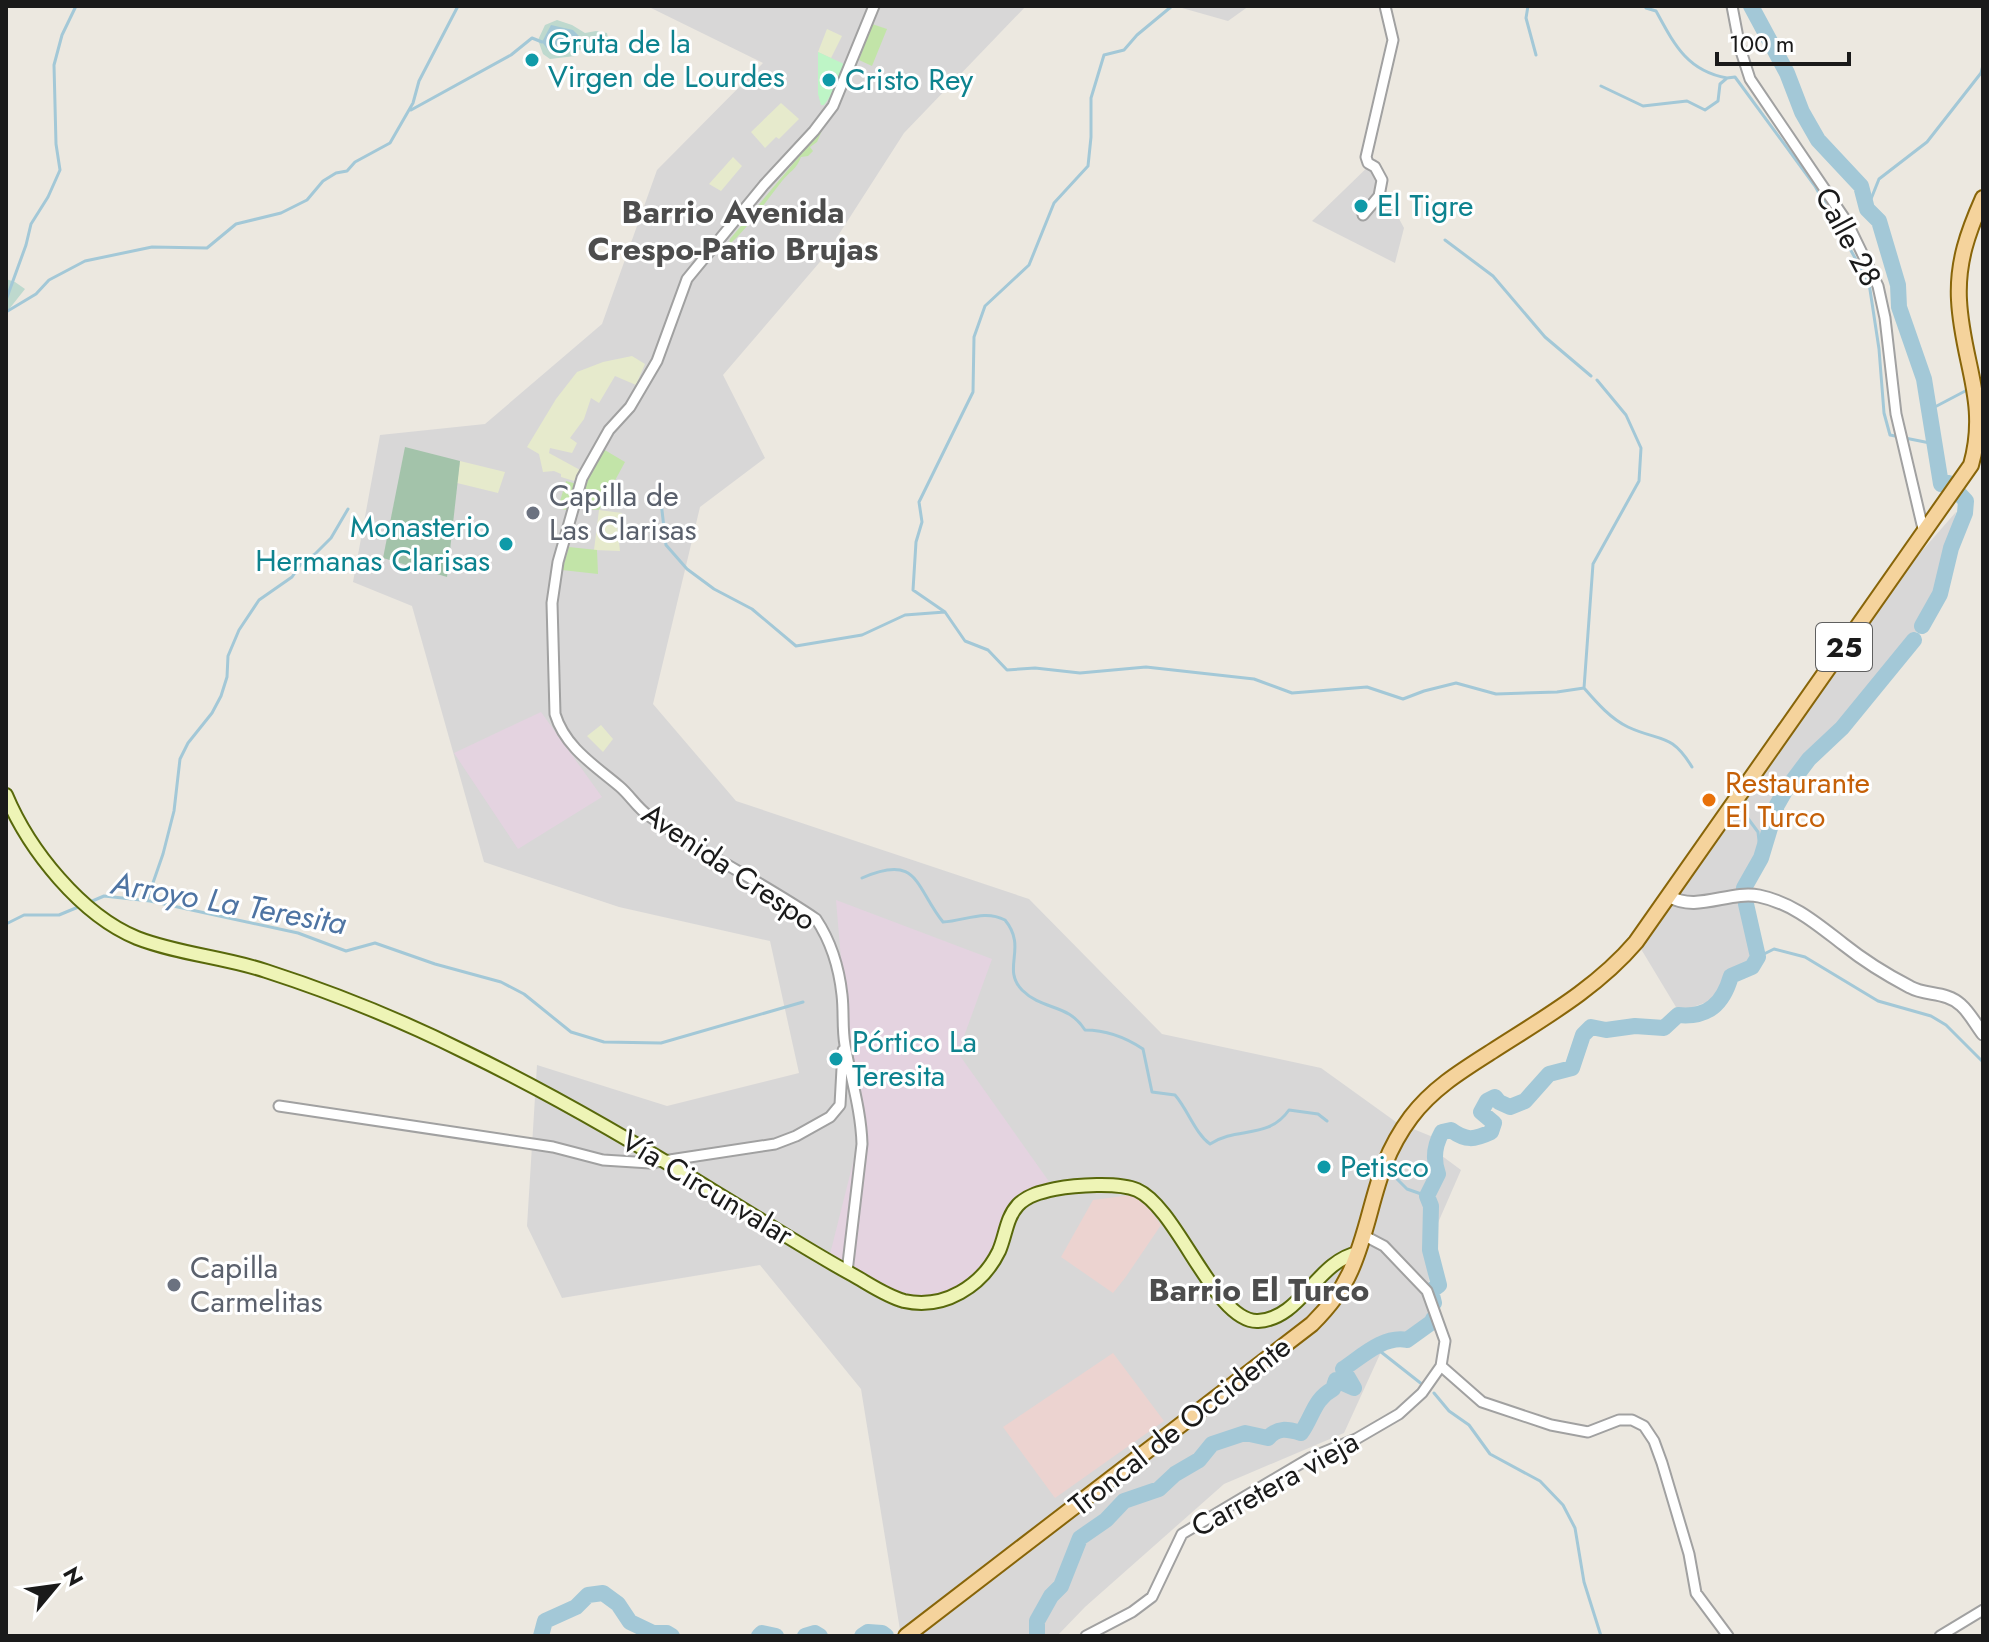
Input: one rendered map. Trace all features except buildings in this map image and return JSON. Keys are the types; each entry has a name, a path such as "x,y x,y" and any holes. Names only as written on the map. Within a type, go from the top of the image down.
{"main road":[{"name":"Troncal de Occidente","path":"906,1636 1312,1324 1340,1290 1358,1253 1380,1170 1412,1116 1455,1075 1597,982 1636,942 1971,465 1980,438 1978,389 1959,302 1959,271 1964,241 1983,198"},
{"name":"Vía Circunvalar","path":"6,795 17,822 44,864 97,913 136,938 265,971 321,989 404,1023 565,1104 847,1272 907,1302 937,1302 971,1286 1001,1246 1011,1214 1027,1198 1061,1187 1121,1187 1139,1191 1159,1208 1213,1287 1245,1319 1259,1321 1274,1317 1289,1307 1343,1256 1358,1253"}],"street":[{"name":"Avenida Crespo","path":"847,1272 862,1144 856,1086 844,1043 842,994 830,942 816,919 646,815 621,788 590,763 559,727 554,690 552,603 558,562 579,485 609,430 630,407 657,361 687,279 833,106 874,6"},
{"path":"1363,215 1379,196 1382,180 1366,157 1393,40 1385,6"},
{"name":"Calle 28","path":"1732,6 1750,79 1847,222 1878,286 1885,318 1896,414 1924,533"},
{"path":"1669,896 1678,901 1696,902 1731,896 1757,896 1796,909 1913,989 1941,994 1961,1005 1983,1034"},
{"path":"279,1106 553,1147 603,1160 650,1163 775,1144 830,1117 840,1105 844,1043"},
{"path":"1363,1235 1384,1246 1427,1291 1445,1341 1441,1366 1482,1402 1551,1425 1588,1432 1619,1420 1632,1420 1644,1426 1654,1441 1662,1463 1689,1554 1696,1593 1728,1636"},
{"name":"Carretera vieja","path":"1086,1636 1132,1612 1152,1597 1182,1534 1310,1458 1356,1439 1399,1414 1422,1393 1441,1366"},
{"path":"1940,1636 1983,1610"}],"shaded area":[{"path":"647,6 1026,6 904,133 825,256 723,375 765,458 700,507 653,704 736,801 1029,899 1162,1034 1321,1068 1396,1122 1433,1137 1430,1147 1461,1170 1427,1248 1429,1283 1434,1303 1417,1334 1381,1352 1344,1433 1224,1484 1085,1607 1057,1636 901,1636 861,1389 760,1265 562,1298 527,1226 537,1065 667,1106 799,1073 770,941 619,907 484,862 412,606 353,582 380,435 485,424 602,324 657,170 763,63"},
{"path":"1175,6 1249,6 1228,21"},
{"path":"1376,159 1389,200 1404,228 1395,263 1312,221"},
{"path":"1956,512 1942,572 1919,628 1849,721 1787,793 1761,858 1744,887 1755,955 1728,975 1718,998 1679,1012 1638,944 1886,592"},
{"path":"541,712 602,797 518,849 454,753"},
{"path":"836,900 992,959 958,1053 1055,1190 1028,1193 998,1257 974,1287 935,1301 906,1299 827,1266 857,1147"},
{"path":"1138,1194 1161,1225 1113,1293 1061,1257 1093,1200"},
{"path":"1113,1353 1164,1421 1055,1498 1003,1427"}],"green space":[{"path":"557,20 585,33 607,33 609,44 579,50 575,56 550,59 543,54 538,40 545,25"},
{"path":"872,24 887,29 872,66 859,60"},
{"path":"827,29 842,36 831,58 818,52"},
{"path":"818,52 844,64 834,91 824,105 821,105 818,94"},
{"path":"781,103 799,119 765,148 751,132"},
{"path":"823,128 817,142 810,147 813,151 801,157 729,245 730,239"},
{"path":"733,157 742,166 721,191 709,184"},
{"path":"6,279 25,289 6,313"},
{"path":"632,356 645,364 636,385 615,376 599,403 591,398 584,419 570,438 577,443 572,453 550,448 549,453 582,471 574,481 554,471 543,472 539,454 527,447 556,399 577,372"},
{"path":"405,447 460,461 447,577 383,558"},
{"path":"603,449 625,462 599,510 577,508 580,497"},
{"path":"460,461 505,472 498,493 457,483"},
{"path":"566,481 577,484 566,510 558,508"},
{"path":"599,510 622,513 617,525 620,551 594,550"},
{"path":"569,547 597,550 598,574 562,570"},
{"path":"601,725 613,739 603,752 587,736"}],"water":[{"path":"551,25 573,30 580,37 566,54 549,51 542,42"}],"waterway":[{"path":"6,300 31,224 60,170 56,144 54,65 62,35 76,6"},
{"path":"6,312 36,294 49,280 85,261 152,247 207,248 236,224 281,213 307,200 323,181 347,171 355,162 390,143 413,103 419,81 458,6"},
{"path":"1172,6 1124,50 1104,55 1091,98 1088,166 1054,203 1029,265 985,306 974,337 973,392 919,502 922,522 916,542 913,590 945,612 965,641 988,650 1007,670 1035,668 1080,673 1146,667 1254,679 1292,693 1367,687 1403,699 1456,683 1496,694 1584,688 1622,724 1678,748 1692,767"},
{"path":"1528,6 1526,18 1536,55"},
{"path":"1751,6 1818,140 1861,186 1867,209 1879,221 1898,285 1899,307 1924,379 1941,484 1949,483 1966,501 1940,594 1922,626"},
{"path":"1646,8 1656,11 1676,45 1692,62 1727,78"},
{"path":"411,110 511,55 532,38 542,42"},
{"path":"1867,209 1879,179 1927,142 1981,73 1983,65"},
{"path":"1601,86 1643,106 1687,101 1705,110 1718,101 1720,84 1727,78 1735,77 1815,186 1869,283 1884,413 1890,435 1935,444"},
{"path":"1445,240 1493,276 1545,337 1591,376"},
{"path":"1584,688 1593,564 1639,481 1641,448 1626,415 1597,380"},
{"path":"1931,409 1969,389"},
{"path":"661,502 666,545 687,569 714,589 752,609 796,646 862,635 905,615 945,612"},
{"path":"147,900 174,811 180,759 221,696 227,677 228,656 239,630 259,600 292,577 303,561 331,538 348,509"},
{"path":"1744,888 1761,858 1777,805 1785,791 1809,759 1842,728 1914,640"},
{"path":"1738,805 1758,832 1761,858"},
{"path":"862,878 895,869 905,872 920,886 943,922 982,916 1005,920 1014,940 1014,974 1022,990 1030,997 1071,1015 1085,1030 1115,1035 1143,1049 1152,1092 1175,1095 1210,1144 1231,1135 1272,1125 1289,1110 1318,1114 1327,1121"},
{"name":"Arroyo La Teresita","path":"90,902 104,896 150,901 298,933 346,951 375,943 501,982 524,994 571,1032 604,1042 661,1043 803,1002"},
{"path":"1434,1303 1431,1291 1439,1285 1430,1250 1431,1206 1427,1196 1438,1174 1435,1153 1442,1132 1451,1130 1470,1138 1491,1132 1494,1123 1481,1112 1487,1101 1495,1097 1510,1107 1525,1101 1549,1074 1572,1068 1583,1035 1591,1027 1606,1030 1635,1026 1664,1028 1678,1015 1698,1014 1713,1007 1724,994 1731,976 1752,967 1758,957 1746,904"},
{"name":"Arroyo La Teresita","path":"6,924 24,915 59,915 83,905"},
{"path":"1758,957 1774,949 1805,957 1878,1001 1931,1016 1946,1025 1983,1062"},
{"path":"1388,1170 1407,1189 1427,1196"},
{"path":"1037,1636 1037,1621 1051,1596 1061,1586 1080,1538 1106,1520 1124,1501 1159,1489 1175,1474 1199,1460 1212,1444 1245,1433 1268,1438 1283,1430 1301,1433 1318,1403 1333,1389 1336,1380 1354,1388 1343,1369 1381,1344 1407,1340 1433,1319"},
{"path":"1376,1348 1423,1385"},
{"path":"1434,1393 1449,1411 1469,1425 1490,1454 1540,1481 1563,1505 1575,1528 1584,1582 1601,1636"},
{"path":"541,1636 545,1621 576,1607 588,1595 603,1593 618,1604 630,1622 653,1633 672,1636"},
{"path":"862,1636 868,1632 886,1636"},
{"path":"759,1636 762,1633 776,1636"},
{"path":"805,1636 815,1633 820,1636"}],"place":[{"name":"Gruta de la Virgen de Lourdes","path":"532,60"},
{"name":"Cristo Rey","path":"829,80"},
{"name":"El Tigre","path":"1361,206"},
{"name":"Capilla de Las Clarisas","path":"533,513"},
{"name":"Monasterio Hermanas Clarisas","path":"506,544"},
{"name":"Restaurante El Turco","path":"1709,800"},
{"name":"Pórtico La Teresita","path":"836,1059"},
{"name":"Petisco","path":"1324,1167"},
{"name":"Capilla Carmelitas","path":"174,1285"}],"district":[{"name":"Barrio Avenida Crespo-Patio Brujas","path":"733,230"},
{"name":"Barrio El Turco","path":"1259,1290"}]}
